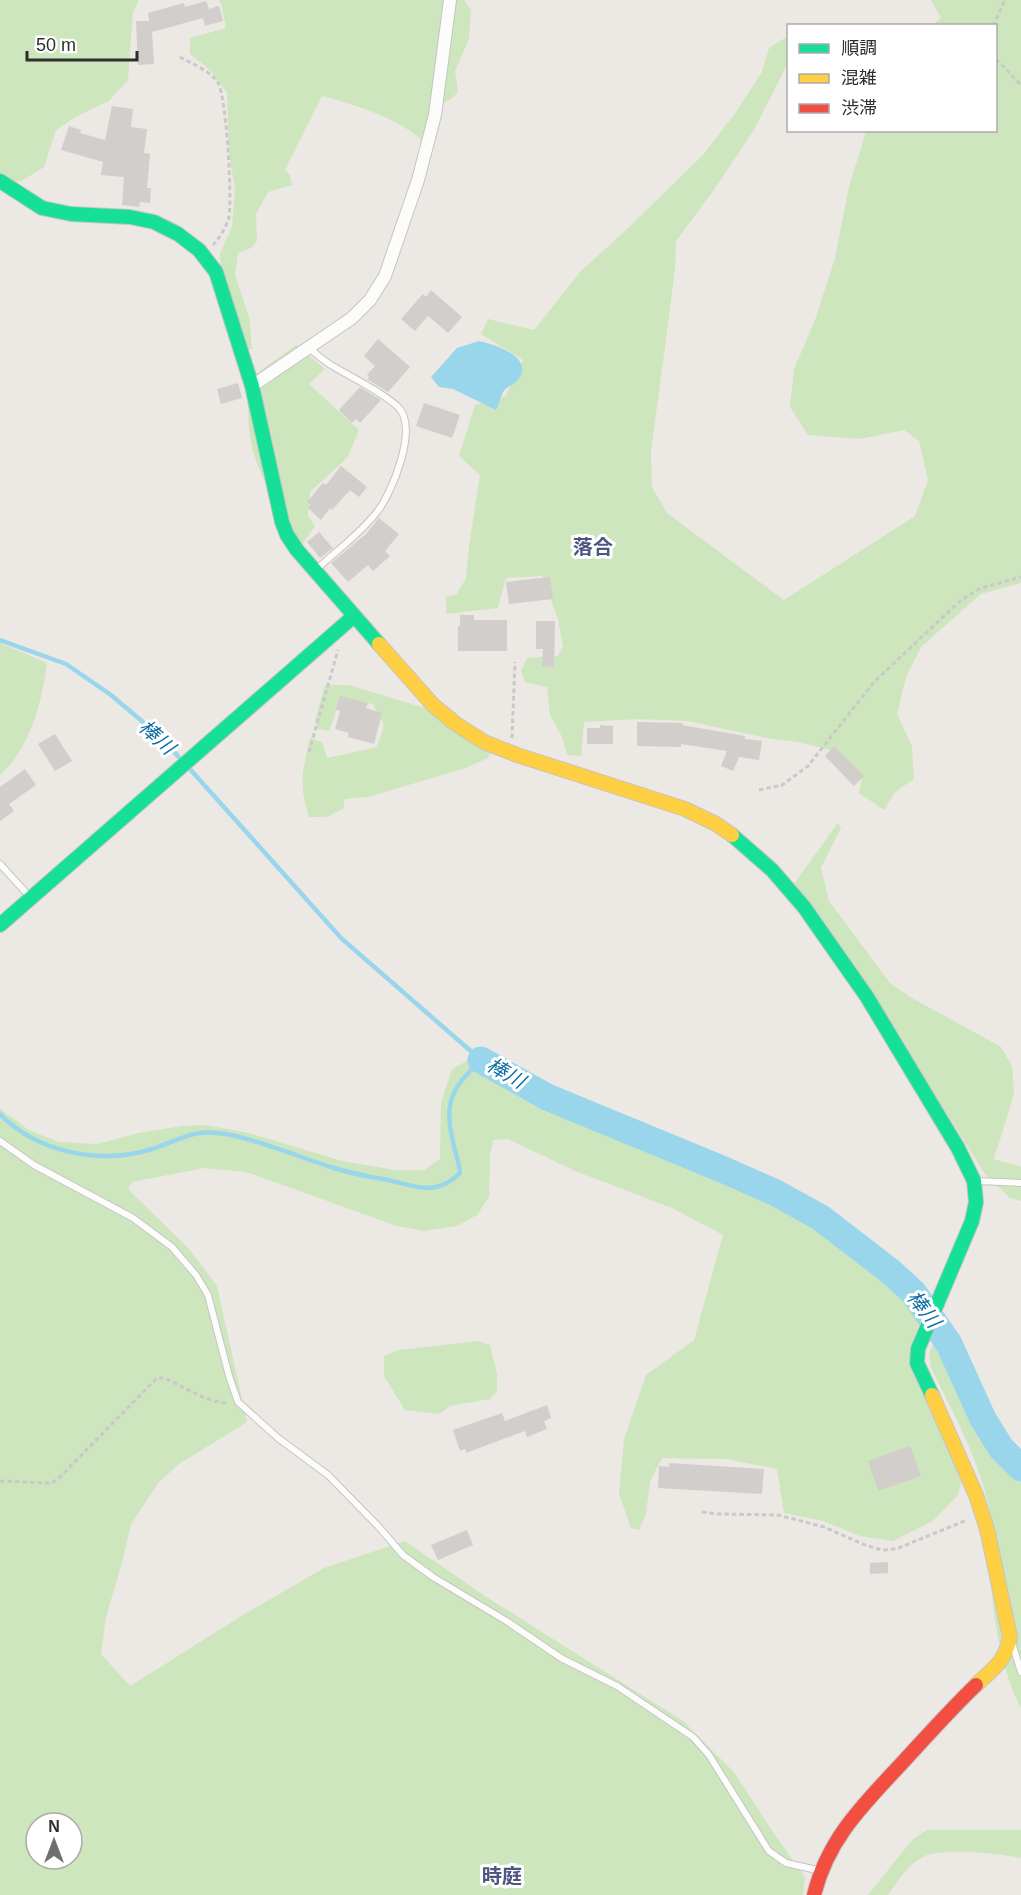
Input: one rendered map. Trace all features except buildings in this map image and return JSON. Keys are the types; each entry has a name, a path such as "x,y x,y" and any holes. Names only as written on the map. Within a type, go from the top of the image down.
{"street":[{"path":"252,386 352,318 370,300 385,276 418,180 435,116 450,0"},
{"path":"0,181 42,208 71,214 130,217 154,222 178,234 199,250 216,272 252,386 282,522 287,535 349,621 433,705 456,724 484,742 517,755 685,809 716,824 744,844 772,870 804,907 867,997 958,1148 974,1181 976,1202 972,1221 918,1349 917,1363 976,1495 982,1514 999,1581 1010,1638 1007,1652 1002,1661 954,1706 850,1818 820,1871 814,1895"},
{"path":"0,925 349,621"}],"lane":[{"path":"308,348 398,406 404,414 407,429 406,441 386,499 376,513 315,571"},
{"path":"0,864 31,898"},
{"path":"0,1141 34,1165 133,1218 172,1247 196,1275 208,1295 238,1402 278,1438 328,1475 403,1555 561,1658 617,1686 693,1737 709,1755 769,1851 786,1863 820,1871"},
{"path":"974,1181 1021,1183"},
{"path":"1010,1638 1021,1672"}],"path":[{"path":"994,24 1005,0"},
{"path":"180,57 213,77 224,105 229,216 220,236 203,256"},
{"path":"997,60 1021,85"},
{"path":"759,790 782,785 808,766 874,682 960,601 981,588 1021,577"},
{"path":"309,752 349,621"},
{"path":"512,745 515,662"},
{"path":"0,1481 50,1483 57,1480 157,1378 164,1378 222,1403 238,1402"},
{"path":"702,1512 778,1515 824,1527 882,1550 896,1549 982,1514"}],"green space":[{"path":"0,0 139,0 133,12 128,80 109,101 77,116 56,130 44,167 22,181 7,182 0,177"},
{"path":"218,0 464,0 471,10 469,39 455,71 458,92 451,99 431,108 424,142 390,119 322,96 285,170 290,175 292,185 268,192 256,214 257,241 251,248 238,253 235,275 249,317 252,349 245,350 221,271 220,253 232,227 235,189 229,154 227,93 210,70 190,54 190,38 226,28 221,3"},
{"path":"931,0 1021,0 1021,583 981,594 921,647 906,677 897,714 912,746 914,779 895,792 884,810 859,793 862,780 834,751 687,721 637,719 584,722 581,756 567,755 562,737 550,715 547,687 525,682 521,671 527,658 558,656 563,647 558,619 542,576 506,578 498,608 446,614 446,597 457,594 466,578 480,475 459,456 475,405 506,396 523,360 481,334 488,319 534,330 581,271 703,155 736,112 762,72 769,48 787,37 787,65 754,130 676,241 675,269 651,452 652,487 667,513 784,600 915,516 928,480 919,441 904,430 860,439 808,435 790,407 794,369 815,320 835,258 849,187 866,132 997,132 997,24 933,24 941,18"},
{"path":"296,345 325,369 309,384 359,430 348,457 310,492 308,516 315,526 303,543 296,541 255,458 249,430 246,381"},
{"path":"0,643 47,663 42,693 33,724 19,752 0,775"},
{"path":"325,685 349,685 428,709 491,750 488,758 466,768 368,797 345,799 343,809 326,817 309,817 303,786 310,738 322,742 327,758 377,747 384,725 373,704 341,698 329,731 318,729 315,721"},
{"path":"838,823 841,828 821,868 829,901 890,983 912,998 1001,1047 1012,1066 1014,1094 994,1159 1021,1167 1021,1201 1010,1198 985,1174 909,1053 794,884"},
{"path":"484,1056 549,1090 600,1113 741,1167 782,1188 861,1242 929,1298 913,1340 963,1479 957,1496 933,1521 893,1541 860,1536 823,1521 784,1513 777,1469 726,1459 662,1458 650,1481 646,1514 639,1530 631,1528 619,1494 624,1439 646,1375 694,1340 723,1235 672,1208 575,1171 508,1139 493,1140 490,1156 489,1197 477,1215 457,1226 424,1231 397,1226 246,1172 204,1168 132,1182 128,1189 189,1249 217,1286 247,1422 179,1464 159,1482 131,1524 106,1617 101,1654 130,1686 243,1615 324,1568 405,1541 488,1598 683,1721 734,1772 805,1877 803,1895 0,1895 0,1109 29,1130 59,1142 97,1144 139,1133 205,1125 249,1133 342,1161 395,1170 424,1170 440,1159 441,1103 452,1069 470,1059"},
{"path":"939,1336 993,1445 1021,1475 1021,1708 1008,1676 998,1639 992,1600 990,1514 984,1489 964,1436 931,1368 929,1355 935,1337"},
{"path":"479,1341 490,1345 497,1373 497,1391 490,1399 450,1406 439,1414 405,1410 384,1376 384,1356 399,1350"},
{"path":"927,1830 1021,1830 1021,1858 971,1852 931,1854 912,1864 888,1895 868,1895 912,1840"}],"water":[{"path":"479,341 511,353 521,365 522,372 518,380 503,392 496,410 453,389 439,387 431,377 457,348"}],"waterway":[{"name":"棒川","path":"0,640 66,664 111,695 163,739 183,762"},
{"path":"0,1114 33,1138 71,1152 92,1155 132,1154 187,1136 215,1133 253,1141 341,1170 420,1187 431,1188 443,1185 460,1173 449,1112 458,1085 481,1060 341,938 189,768"},
{"name":"棒川","path":"481,1060 547,1097 724,1170 776,1193 821,1218 913,1292 949,1344 983,1419 1001,1448 1021,1468"}],"traffic: fast":[{"path":"0,181 42,208 71,214 130,217 154,222 178,234 199,250 216,272 252,386 282,522 287,535 297,550 379,644"},
{"path":"0,925 354,616"},
{"path":"732,835 772,870 804,907 867,997 958,1148 974,1181 976,1202 972,1221 918,1349 917,1363 932,1395"}],"traffic: slow":[{"path":"379,644 433,705 456,724 484,742 517,755 685,809 716,824 732,835"},
{"path":"932,1395 976,1495 987,1529 1010,1637 1002,1659 976,1685"}],"traffic: jam":[{"path":"814,1895 828,1856 849,1823 875,1792 976,1685"}],"district":[{"name":"落合","path":"593,547"},
{"name":"時庭","path":"502,1876"}]}
